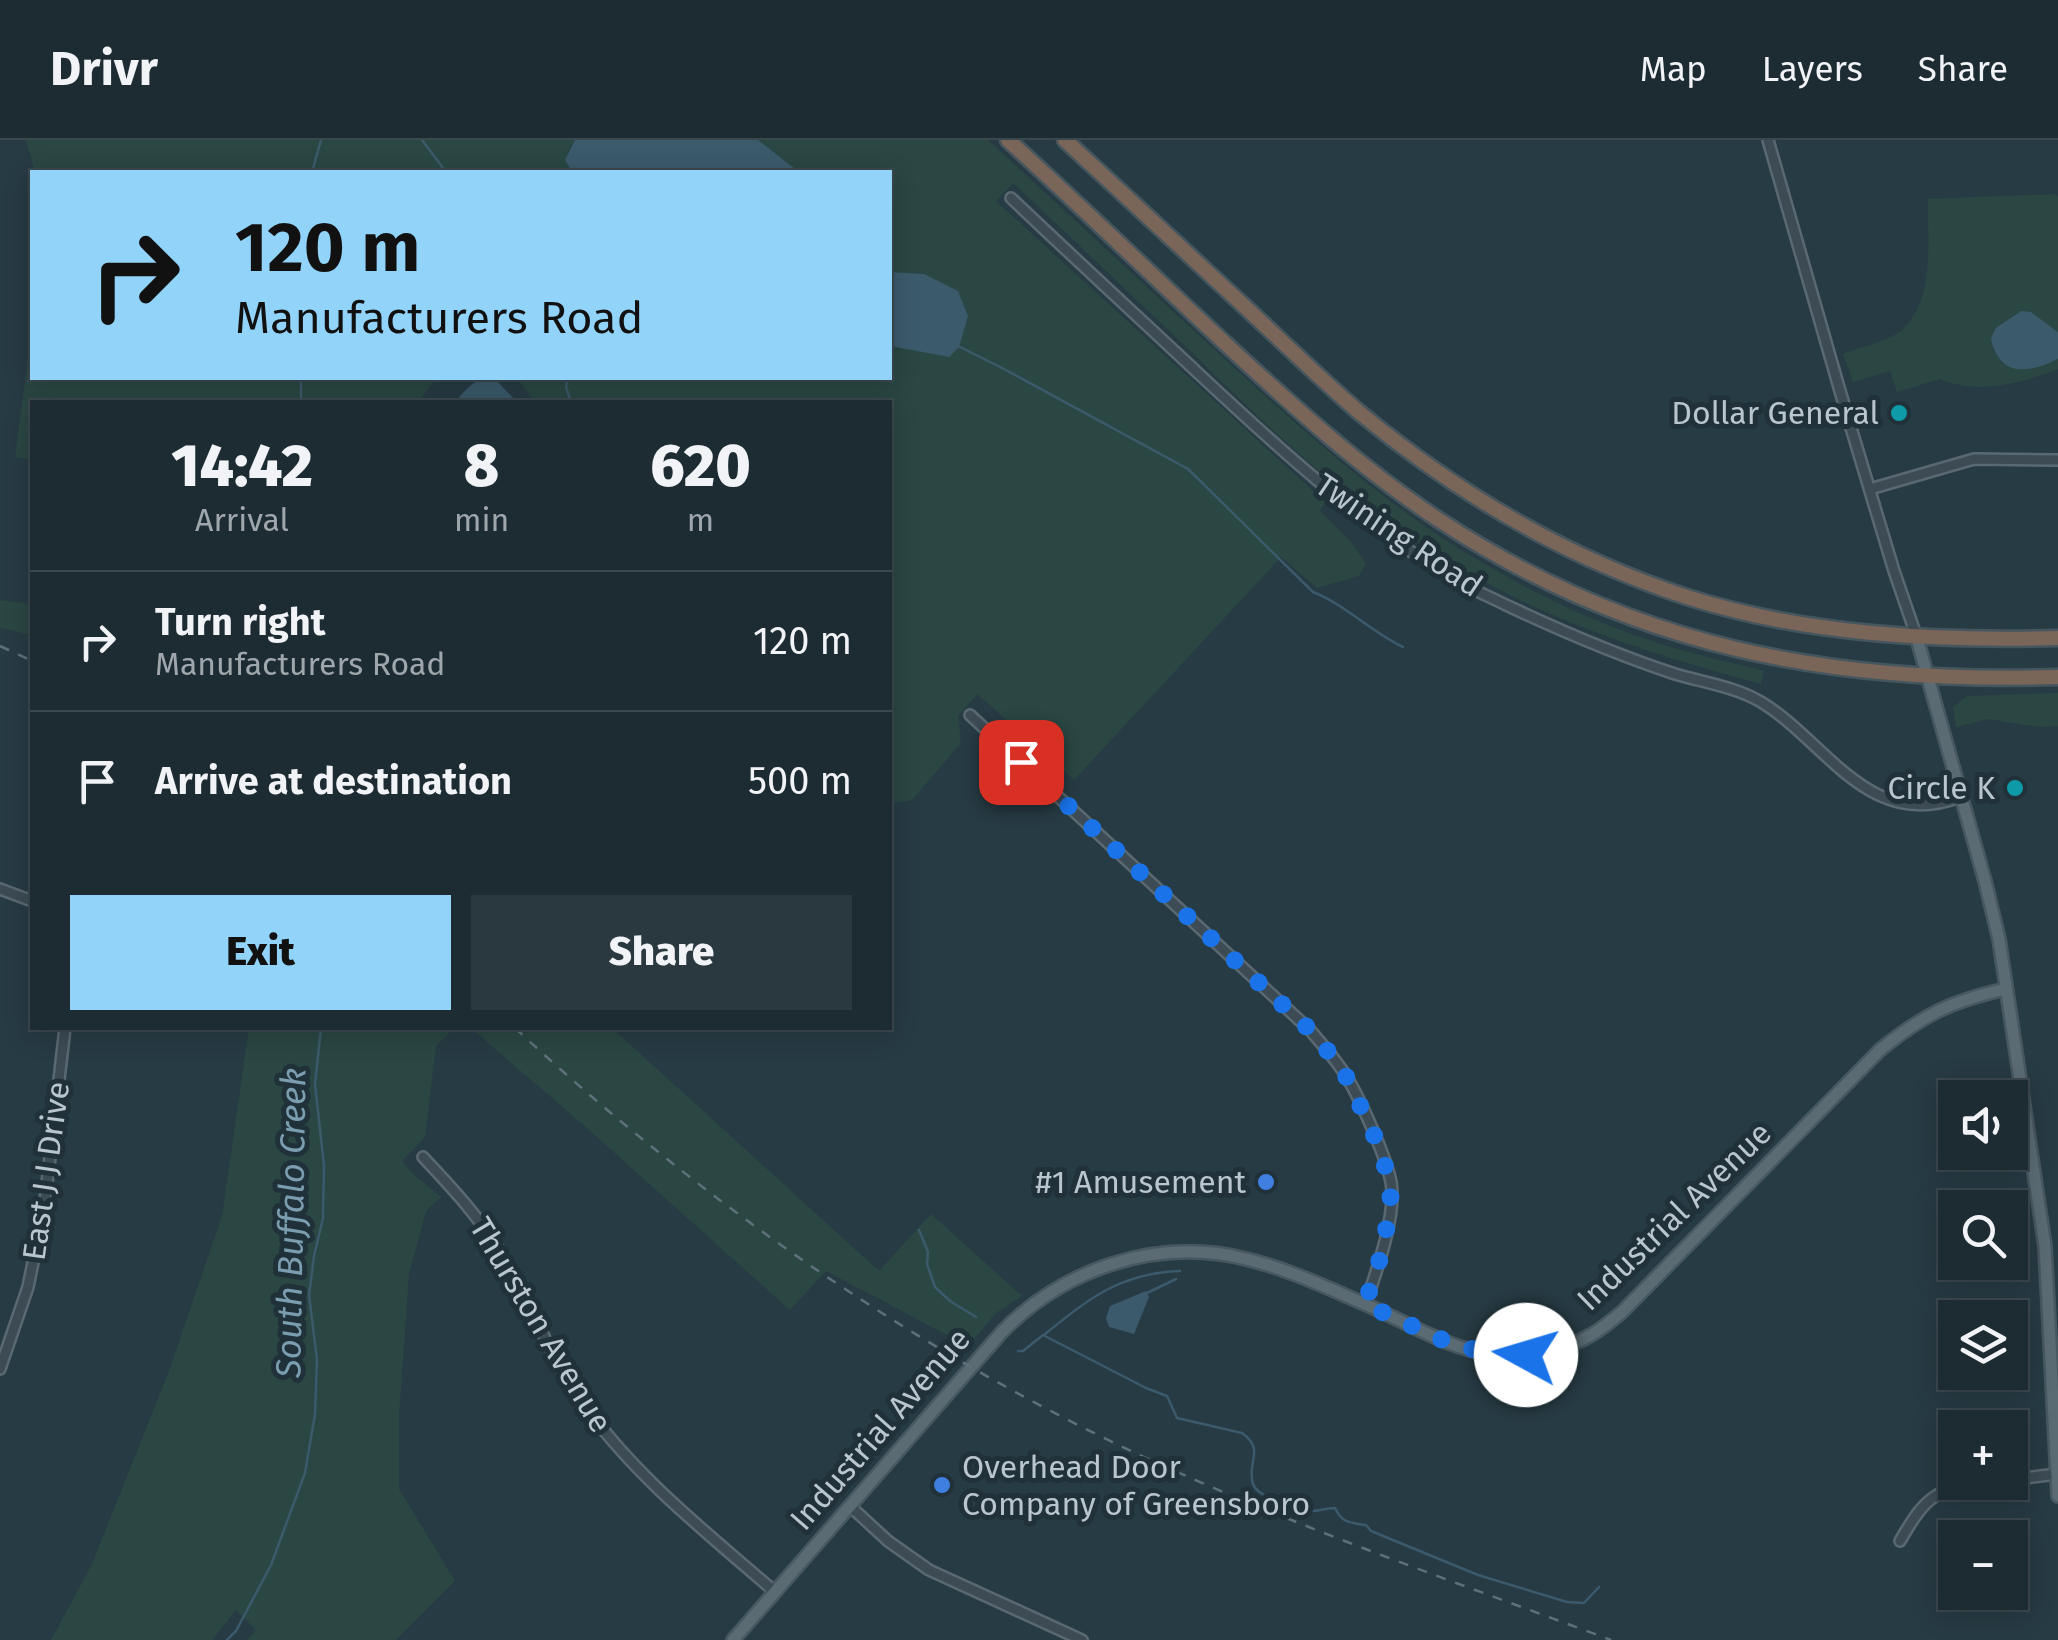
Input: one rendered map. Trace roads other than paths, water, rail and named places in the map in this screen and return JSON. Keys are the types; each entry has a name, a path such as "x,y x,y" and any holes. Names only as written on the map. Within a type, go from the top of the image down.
{"highway":[{"path":"1008,140 1287,401 1436,518 1495,555 1594,604 1652,626 1736,649 1824,666 1927,677 2058,676"},
{"path":"1065,140 1359,412 1448,479 1520,524 1624,574 1690,598 1759,616 1856,632 1988,640 2058,638"}],"main road":[{"path":"1916,635 1999,940 2045,1246 2058,1496"},
{"name":"Industrial Avenue","path":"733,1640 1012,1322 1043,1297 1092,1271 1159,1254 1210,1252 1267,1264 1447,1342 1494,1355 1526,1355 1556,1349 1590,1336 1622,1312 1880,1050 1911,1025 1941,1008 2006,989"}],"street":[{"path":"1768,140 1916,635"},
{"name":"Twining Road","path":"1010,198 1308,474 1454,579 1596,645 1758,700 1839,770 1889,800 1934,804 1960,797"},
{"path":"1870,490 1974,459 2058,460"},
{"path":"970,716 1310,1030 1342,1068 1373,1132 1391,1183 1386,1230 1365,1304"},
{"path":"0,889 30,900"},
{"name":"East J J Drive","path":"0,1369 28,1287 44,1208 65,1030"},
{"name":"Thurston Avenue","path":"423,1157 481,1220 576,1394 608,1438 646,1478 775,1592"},
{"path":"2028,1478 2056,1474"},
{"path":"1900,1541 1914,1518 1938,1495"},
{"path":"850,1506 928,1570 1082,1640"}],"water":[{"path":"575,140 758,140 796,170 571,170 565,160"},
{"path":"892,272 924,274 958,291 968,316 959,347 949,357 892,346"},
{"path":"2021,311 2031,312 2058,332 2058,359 2025,369 2007,366 2000,360 1991,338 1996,328"},
{"path":"496,380 515,400 457,400 473,384"},
{"path":"1146,1291 1149,1297 1134,1334 1109,1327 1106,1318 1110,1306"}],"waterway":[{"name":"South Buffalo Creek","path":"313,170 321,140"},
{"path":"422,140 444,170"},
{"path":"956,345 1188,469 1313,592 1403,647"},
{"name":"South Buffalo Creek","path":"301,380 301,400"},
{"path":"567,380 570,400"},
{"name":"South Buffalo Creek","path":"227,1640 236,1631 271,1565 305,1473 315,1414 317,1360 309,1295 323,1218 324,1166 315,1084 321,1030"},
{"path":"919,1230 935,1287 976,1317"},
{"path":"1044,1335 1106,1290 1140,1277 1180,1271"},
{"path":"1147,1293 1176,1279"},
{"path":"1018,1351 1043,1335 1167,1396 1177,1418 1242,1433 1253,1445 1253,1484 1278,1502 1311,1511 1335,1508 1347,1521 1366,1525 1371,1531 1478,1575 1567,1602 1584,1603 1599,1587"}],"railway":[{"path":"0,646 30,660"},
{"path":"517,1030 657,1151 731,1208 807,1263 965,1364 1047,1409 1190,1478 1611,1640"}],"place":[{"name":"Dollar General","path":"1899,413"},
{"name":"Circle K","path":"2015,788"},
{"name":"#1 Amusement","path":"1266,1182"},
{"name":"Overhead Door Company of Greensboro","path":"942,1485"}]}
